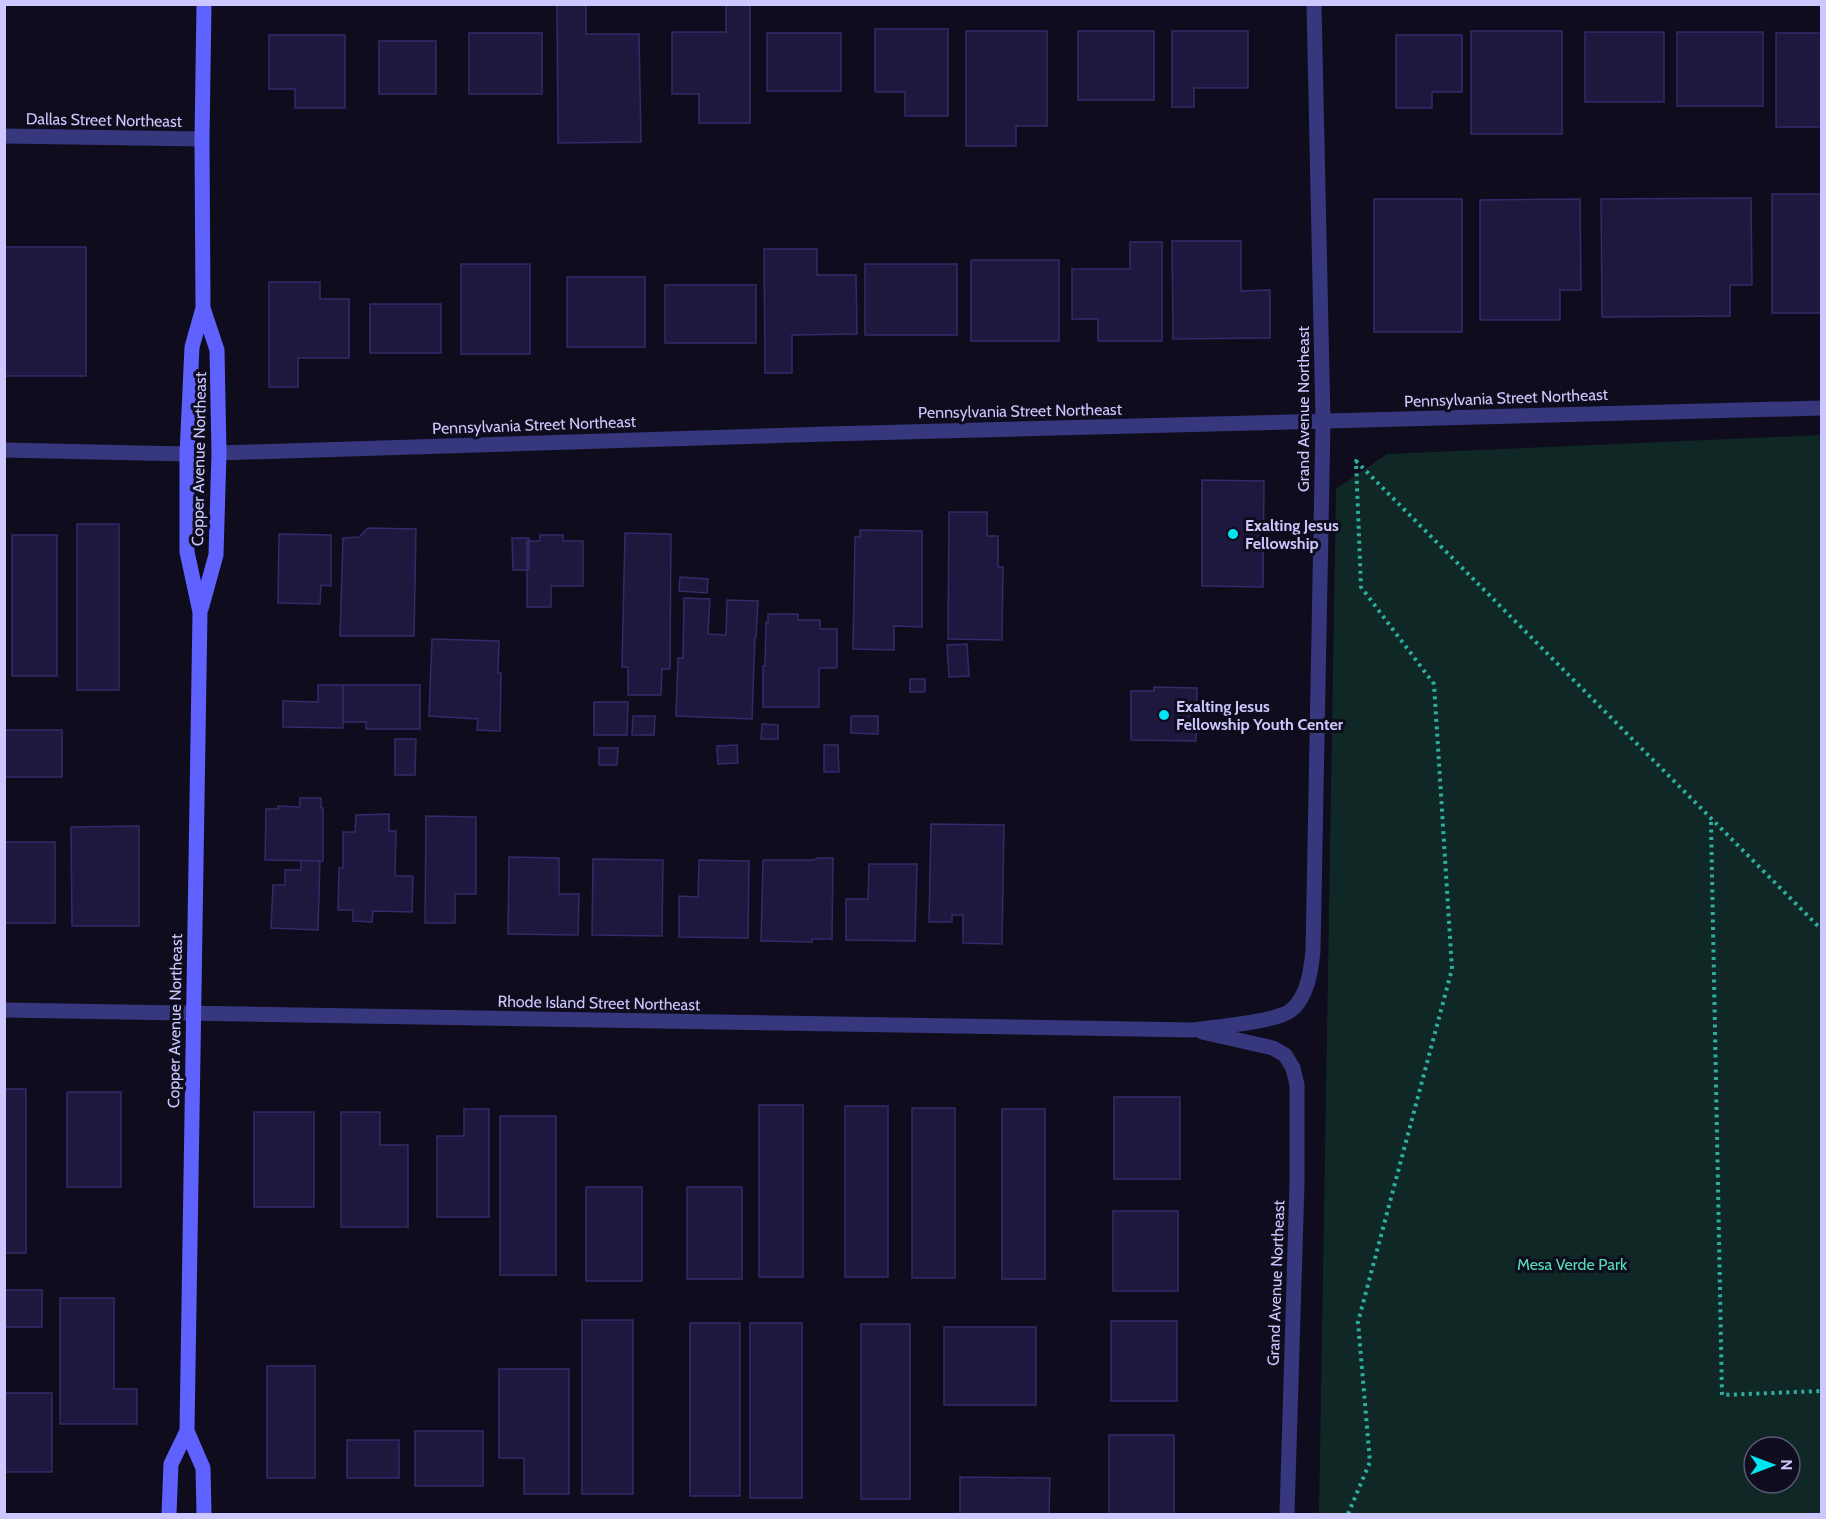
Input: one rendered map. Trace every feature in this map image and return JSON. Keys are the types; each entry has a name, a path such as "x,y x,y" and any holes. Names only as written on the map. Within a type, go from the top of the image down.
{"street":[{"name":"Copper Avenue Northeast","path":"204,4 203,308 192,347 187,454 187,552 200,612 187,1431 203,1468 204,1515"},
{"name":"Grand Avenue Northeast","path":"1304,992 1311,972 1313,951 1323,421 1314,4"},
{"name":"Dallas Street Northeast","path":"4,136 202,139"},
{"name":"Copper Avenue Northeast","path":"200,612 216,555 219,453 218,350 203,308"},
{"name":"Pennsylvania Street Northeast","path":"219,453 816,434 1821,408"},
{"path":"4,450 187,454"},
{"name":"Rhode Island Street Northeast","path":"4,1010 194,1015 1193,1030 1277,1017 1289,1012 1304,992"},
{"name":"Rhode Island Street Northeast","path":"1193,1030 1273,1048 1285,1055"},
{"name":"Grand Avenue Northeast","path":"1285,1055 1293,1068 1297,1085 1298,1109 1287,1515"},
{"name":"Copper Avenue Northeast","path":"169,1515 171,1464 187,1431"}],"path":[{"path":"1348,1515 1370,1462 1358,1322 1452,969 1434,684 1361,587 1356,461 1821,930"},
{"path":"1711,821 1722,1395 1821,1391"}],"green space":[{"name":"Mesa Verde Park","path":"1821,435 1821,1514 1319,1514 1336,489 1387,454"}],"building":[{"path":"557,4 586,4 586,34 639,34 641,142 558,143"},
{"path":"726,4 750,4 750,123 699,123 699,94 672,94 672,32 726,32"},
{"path":"875,29 948,29 948,116 905,116 905,92 875,92"},
{"path":"966,31 1047,31 1047,126 1016,126 1016,146 966,146"},
{"path":"1078,31 1154,31 1154,100 1078,100"},
{"path":"1172,31 1248,31 1248,88 1194,88 1194,107 1172,107"},
{"path":"1471,31 1562,31 1562,134 1471,134"},
{"path":"1585,32 1664,32 1664,102 1585,102"},
{"path":"1677,32 1763,32 1763,106 1677,106"},
{"path":"469,33 542,33 542,94 469,94"},
{"path":"767,33 841,33 841,91 767,91"},
{"path":"1776,33 1822,33 1822,127 1776,127"},
{"path":"269,35 345,35 345,108 295,108 295,89 269,89"},
{"path":"1396,35 1462,35 1462,92 1432,92 1432,108 1396,108"},
{"path":"379,41 436,41 436,94 379,94"},
{"path":"1772,194 1822,194 1822,313 1772,313"},
{"path":"1751,198 1752,285 1730,285 1730,316 1602,317 1601,199"},
{"path":"1374,199 1462,199 1462,332 1374,332"},
{"path":"1580,199 1581,290 1560,290 1560,320 1480,320 1480,200"},
{"path":"1172,241 1241,241 1241,291 1270,290 1270,338 1173,339"},
{"path":"1130,242 1162,242 1162,341 1098,341 1098,319 1072,319 1072,269 1130,269"},
{"path":"4,247 86,247 86,376 4,376"},
{"path":"764,249 817,249 817,275 856,275 857,334 792,335 792,373 765,373"},
{"path":"971,260 1059,260 1059,341 971,341"},
{"path":"461,264 530,264 530,354 461,354"},
{"path":"865,264 957,264 957,335 865,335"},
{"path":"567,277 645,277 645,347 567,347"},
{"path":"269,282 320,282 320,299 349,299 349,358 298,358 298,387 269,387"},
{"path":"665,285 756,285 756,343 665,343"},
{"path":"370,304 441,304 441,353 370,353"},
{"name":"Exalting Jesus Fellowship","path":"1202,480 1264,481 1263,587 1202,586"},
{"path":"949,512 987,512 987,536 998,536 998,567 1003,567 1002,640 948,639"},
{"path":"77,524 119,524 119,690 77,690"},
{"path":"368,528 416,529 414,636 340,636 343,538 359,537"},
{"path":"860,530 922,531 922,627 894,626 894,650 853,649 855,537 860,537"},
{"path":"625,533 671,534 670,669 662,669 661,695 628,695 628,667 622,667"},
{"path":"279,534 331,535 331,586 321,585 320,604 278,603"},
{"path":"12,535 57,535 57,676 12,676"},
{"path":"540,535 563,535 563,541 583,541 583,586 551,586 551,607 527,607 527,541 540,541"},
{"path":"512,538 529,538 529,570 513,570"},
{"path":"680,577 708,579 707,593 679,591"},
{"path":"684,598 710,599 708,634 726,635 727,600 758,601 752,719 676,716 678,658 683,658"},
{"path":"768,614 798,614 798,620 820,620 820,629 837,629 837,668 819,668 819,707 763,707 763,666 765,666"},
{"path":"432,639 499,641 500,731 477,730 478,719 429,716"},
{"path":"967,644 969,676 949,677 947,645"},
{"path":"910,679 925,679 925,692 910,692"},
{"path":"318,685 343,685 343,728 283,727 283,701 318,702"},
{"path":"343,685 420,685 420,729 366,729 366,722 343,722"},
{"name":"Exalting Jesus Fellowship Youth Center","path":"1154,687 1197,688 1196,741 1131,740 1131,691 1154,691"},
{"path":"594,702 628,702 627,735 594,735"},
{"path":"633,716 655,716 654,735 632,735"},
{"path":"851,716 878,716 878,734 851,733"},
{"path":"762,724 778,725 778,739 761,739"},
{"path":"4,730 62,730 62,777 4,777"},
{"path":"395,739 416,739 415,775 395,775"},
{"path":"737,745 738,763 718,764 717,746"},
{"path":"824,745 838,745 839,772 824,772"},
{"path":"599,748 618,748 617,765 599,765"},
{"path":"300,798 321,798 323,861 265,860 266,809 278,809 278,806 300,807"},
{"path":"389,814 389,831 396,831 395,876 413,876 412,912 373,911 372,922 353,921 353,910 338,910 339,868 343,868 343,832 355,832 356,815"},
{"path":"426,816 476,817 476,894 455,894 455,923 425,923"},
{"path":"931,824 1004,825 1002,944 963,943 963,915 952,915 952,922 929,922"},
{"path":"139,826 139,926 72,926 71,827"},
{"path":"4,842 55,842 55,923 4,923"},
{"path":"509,857 559,858 559,894 579,894 578,935 508,934"},
{"path":"833,858 832,939 812,939 812,942 761,941 763,860 814,860"},
{"path":"593,859 663,860 662,936 592,935"},
{"path":"699,860 749,861 748,938 679,937 679,896 698,897"},
{"path":"301,861 320,861 318,930 271,928 273,885 285,885 285,870 301,870"},
{"path":"869,864 917,864 915,941 846,940 846,899 868,899"},
{"path":"4,1089 26,1089 26,1253 4,1253"},
{"path":"67,1092 121,1092 121,1187 67,1187"},
{"path":"1114,1097 1180,1097 1180,1179 1114,1179"},
{"path":"759,1105 803,1105 803,1277 759,1277"},
{"path":"845,1106 888,1106 888,1277 845,1277"},
{"path":"912,1108 955,1108 955,1278 912,1278"},
{"path":"464,1109 489,1109 489,1217 437,1217 437,1136 464,1136"},
{"path":"1002,1109 1045,1109 1045,1279 1002,1279"},
{"path":"254,1112 314,1112 314,1207 254,1207"},
{"path":"341,1112 380,1112 380,1145 408,1145 408,1227 341,1227"},
{"path":"500,1116 556,1116 556,1275 500,1275"},
{"path":"586,1187 642,1187 642,1281 586,1281"},
{"path":"687,1187 742,1187 742,1279 687,1279"},
{"path":"1113,1211 1178,1211 1178,1291 1113,1291"},
{"path":"4,1290 42,1290 42,1327 4,1327"},
{"path":"60,1298 114,1298 114,1389 137,1389 137,1424 60,1424"},
{"path":"582,1320 633,1320 633,1494 582,1494"},
{"path":"1111,1321 1177,1321 1177,1401 1111,1401"},
{"path":"690,1323 740,1323 740,1496 690,1496"},
{"path":"750,1323 802,1323 802,1498 750,1498"},
{"path":"861,1324 910,1324 910,1499 861,1499"},
{"path":"944,1327 1036,1327 1036,1405 944,1405"},
{"path":"267,1366 315,1366 315,1478 267,1478"},
{"path":"499,1369 569,1369 569,1494 524,1494 524,1458 499,1458"},
{"path":"4,1393 52,1393 52,1472 4,1472"},
{"path":"415,1431 483,1431 483,1486 415,1486"},
{"path":"1109,1435 1174,1435 1174,1514 1109,1514"},
{"path":"347,1440 399,1440 399,1478 347,1478"},
{"path":"960,1477 1050,1478 1049,1514 960,1514"}],"place":[{"name":"Exalting Jesus Fellowship","path":"1233,534"},
{"name":"Exalting Jesus Fellowship Youth Center","path":"1164,715"}]}
